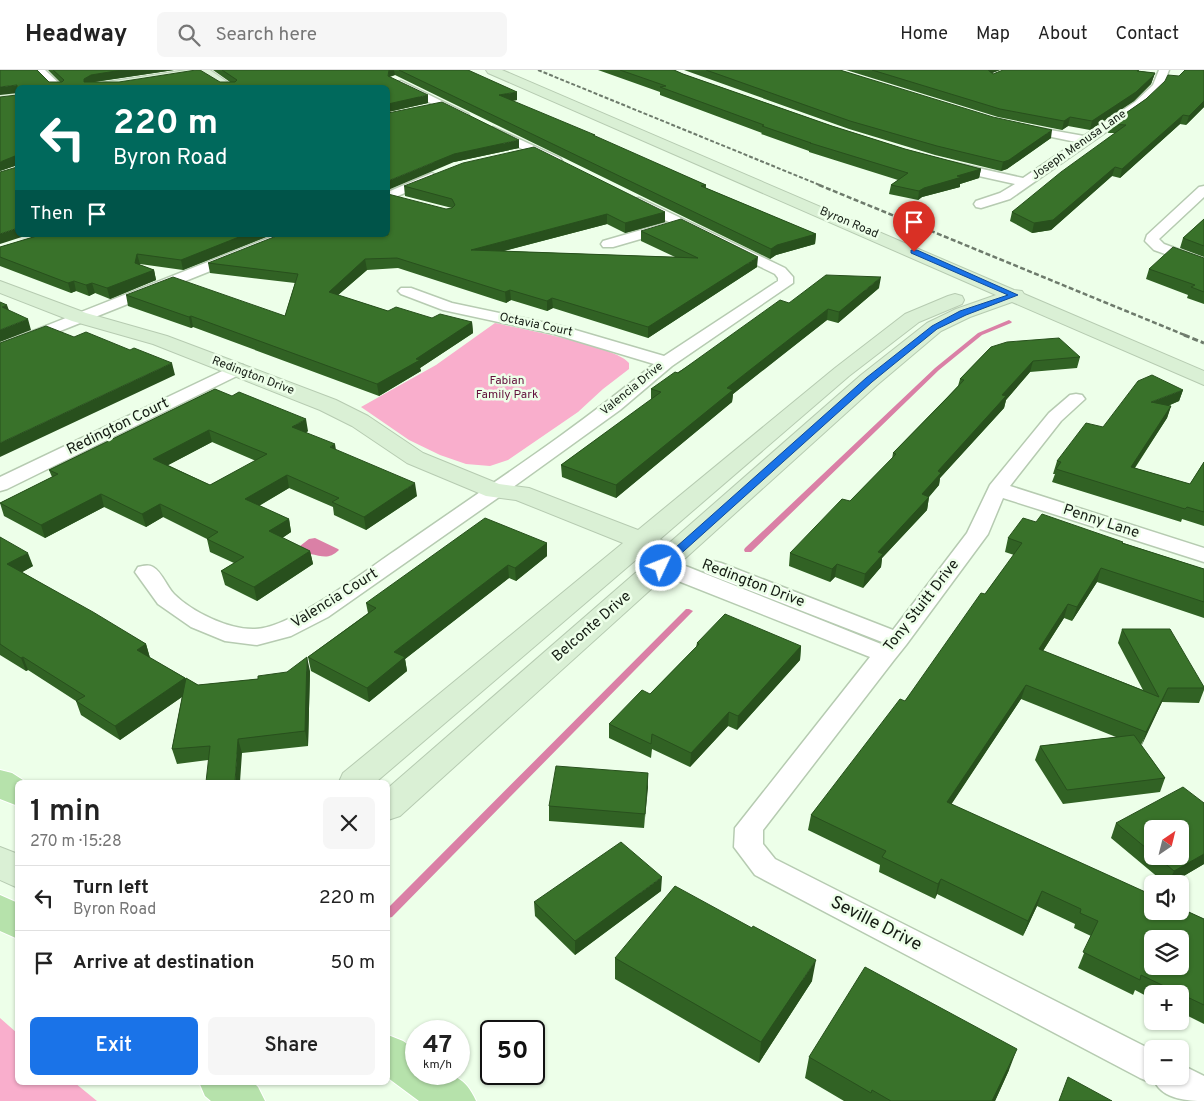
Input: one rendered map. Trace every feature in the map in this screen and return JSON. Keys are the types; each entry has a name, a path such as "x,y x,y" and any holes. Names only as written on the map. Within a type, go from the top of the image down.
{"main road":[{"path":"111,85 202,70 225,85"},
{"name":"Byron Road","path":"492,70 1204,379"},
{"path":"0,96 15,94"},
{"path":"0,100 15,98"},
{"name":"Redington Drive","path":"0,287 79,318 160,340 328,405 360,422 415,458 495,491 504,504 668,560"},
{"path":"357,780 842,372 912,318 940,305 1004,291"},
{"name":"Belconte Drive","path":"390,805 869,380 934,327 1004,291"},
{"path":"0,782 15,792"},
{"path":"0,861 15,872"},
{"path":"0,910 15,922"},
{"path":"390,1055 454,1101"},
{"path":"224,1085 243,1101"}],"street":[{"path":"39,70 55,85"},
{"name":"Joseph Menusa Lane","path":"982,204 1005,196 1145,98 1158,86 1164,70"},
{"path":"394,80 565,165"},
{"path":"428,108 443,105"},
{"path":"1014,126 1086,140"},
{"path":"511,155 535,151"},
{"path":"939,163 1025,182"},
{"path":"390,195 445,173"},
{"path":"1202,194 1152,238 1152,241 1159,247 1204,264"},
{"path":"390,197 404,202"},
{"path":"631,198 681,223"},
{"path":"608,244 681,223"},
{"name":"Valencia Drive","path":"495,491 614,406 666,362 785,283 786,277 780,271 681,223"},
{"path":"0,350 283,237"},
{"name":"Octavia Court","path":"406,291 421,299 446,307 582,336 666,362"},
{"name":"Redington Court","path":"0,485 236,369"},
{"name":"Tony Stuitt Drive","path":"836,717 977,534 997,489 1055,418 1076,399"},
{"name":"Penny Lane","path":"997,489 1204,554"},
{"name":"Valencia Court","path":"146,572 166,598 199,622 233,636 256,637 283,631 320,612 495,491"},
{"name":"Redington Drive","path":"668,560 680,572 891,647"},
{"name":"Seville Drive","path":"836,717 749,828 748,848 765,867 1144,1063"},
{"path":"1187,1085 1204,1094"}],"green space":[{"name":"Fabian Family Park","path":"495,323 566,339 607,351 629,363 629,369 578,412 508,460 490,466 466,464 440,455 409,440 361,407 436,365"},
{"path":"0,1018 15,1031 15,1085 77,1085 97,1101 0,1101"}],"shaded area":[{"path":"315,538 339,550 332,555 322,556 310,554 308,550 300,546 309,539"}],"building":[{"path":"0,70 37,70 49,82 62,82 64,80 53,70 122,70 91,75 84,79 84,82 119,82 200,70 220,82 235,82 237,80 222,70 389,70 388,76 428,95 390,104 390,85 15,85 0,87"},
{"path":"399,70 468,70 517,92 499,95 595,135 593,135 706,185 701,186 816,234 777,245 771,249"},
{"path":"620,70 674,70 832,126 905,149 981,169 919,191 891,185 908,173 762,126 764,125 660,87 666,86"},
{"path":"706,70 840,70 993,117 1052,130 1009,160 1003,162 937,146 850,121"},
{"path":"872,70 988,70 993,74 1003,70 1138,70 1155,73 1136,92 1092,121 1070,117 1064,121 1000,109"},
{"path":"1185,70 1204,70 1204,101 1189,116 1183,115 1122,169 1115,167 1053,220 1034,223 1012,212 1061,172 1126,125 1110,124 1146,99 1165,81 1168,75 1179,76"},
{"path":"15,95 15,156 0,162 0,97"},
{"path":"442,102 519,140 454,154 390,180 390,113"},
{"path":"534,147 665,212 625,223 607,214 471,250 698,258 641,231 681,219 758,257 648,327 552,298 547,301 510,290 505,292 397,258 365,259 329,292 388,311 396,307 432,318 440,314 472,322 416,359 420,360 377,384 191,316 189,317 126,295 173,277 285,316 298,274 208,263 274,237 390,237 390,195 446,209 452,208 455,205 452,199 404,186 463,163"},
{"path":"15,168 15,229 0,234 0,172"},
{"path":"1204,219 1204,246 1183,238"},
{"path":"33,237 239,237 181,260 137,254 135,263 154,270 107,288 92,283 86,285 74,281 68,283 0,257 0,247"},
{"path":"1173,247 1204,258 1204,292 1191,287 1195,285 1149,269"},
{"path":"826,275 881,277 839,312 828,309 727,388 733,390 616,485 561,465 661,392 651,389 675,372 678,373 780,300 789,303"},
{"path":"0,302 7,305 2,307 28,319 0,330"},
{"path":"46,326 74,337 86,332 130,350 134,348 172,363 0,443 0,343"},
{"path":"1059,338 1080,357 1033,361 1002,395 1006,396 938,471 941,473 922,494 929,497 878,552 883,554 865,574 837,564 832,569 790,553 842,499 850,501 896,454 893,453 964,380 960,379 991,347 1007,342"},
{"path":"1152,375 1183,390 1151,402 1171,406 1131,467 1190,484 1204,462 1204,512 1187,507 1185,509 1056,469 1061,462 1057,461 1086,423 1103,427 1138,381"},
{"path":"215,389 232,396 239,392 306,419 292,427 335,444 330,447 415,483 364,517 332,502 339,498 287,475 245,499 289,519 269,531 310,551 254,587 221,571 244,557 207,539 218,532 160,504 142,514 101,494 41,525 0,503 58,474 49,470","holes":["209,430 267,454 210,485 153,459"]},
{"path":"1042,514 1122,543 1204,569 1204,602 1101,568 1077,607 1068,604 1039,649 1159,697 1122,629 1170,629 1204,688 1168,688 1146,732 1026,685 947,802 1144,891 1144,920 1189,920 1189,912 1204,919 1204,1005 1189,998 1189,985 1162,985 1141,975 1140,980 1083,952 1098,921 1080,913 1081,909 1042,891 1028,921 941,879 938,884 882,857 886,851 811,815 900,699 905,701 981,593 985,594 1022,543 1008,538 1023,518 1036,522"},
{"path":"485,518 547,543 515,568 508,565 394,652 405,657 367,688 308,657 376,608 366,603"},
{"path":"0,537 28,553 7,564 146,644 137,650 185,678 115,726 76,701 85,696 0,644"},
{"path":"725,614 801,646 738,716 729,712 691,753 652,734 651,744 609,724 642,690 650,694 699,644 697,643"},
{"path":"307,657 305,731 238,739 235,780 206,780 210,746 172,749 186,678 198,685 258,679 258,676 287,672"},
{"path":"1134,735 1165,778 1067,790 1040,746"},
{"path":"556,766 648,773 645,814 549,806"},
{"path":"1183,787 1204,803 1204,854 1189,862 1189,820 1144,820 1144,846 1116,823"},
{"path":"621,842 662,877 575,941 534,902"},
{"path":"1167,865 1185,865 1174,871"},
{"path":"675,886 816,960 761,1042 615,958"},
{"path":"865,967 1017,1049 992,1101 891,1101 872,1090 871,1093 809,1057"},
{"path":"1068,1077 1112,1101 1059,1101"}],"waterway":[{"path":"748,550 937,369 980,334 1009,322"},
{"path":"390,912 689,611"}],"railway":[{"path":"538,70 822,186"},
{"path":"819,185 1187,336"},
{"path":"1184,335 1204,343"}],"route":[{"path":"661,566 869,380 934,327 963,313 1014,295 914,252"}]}
